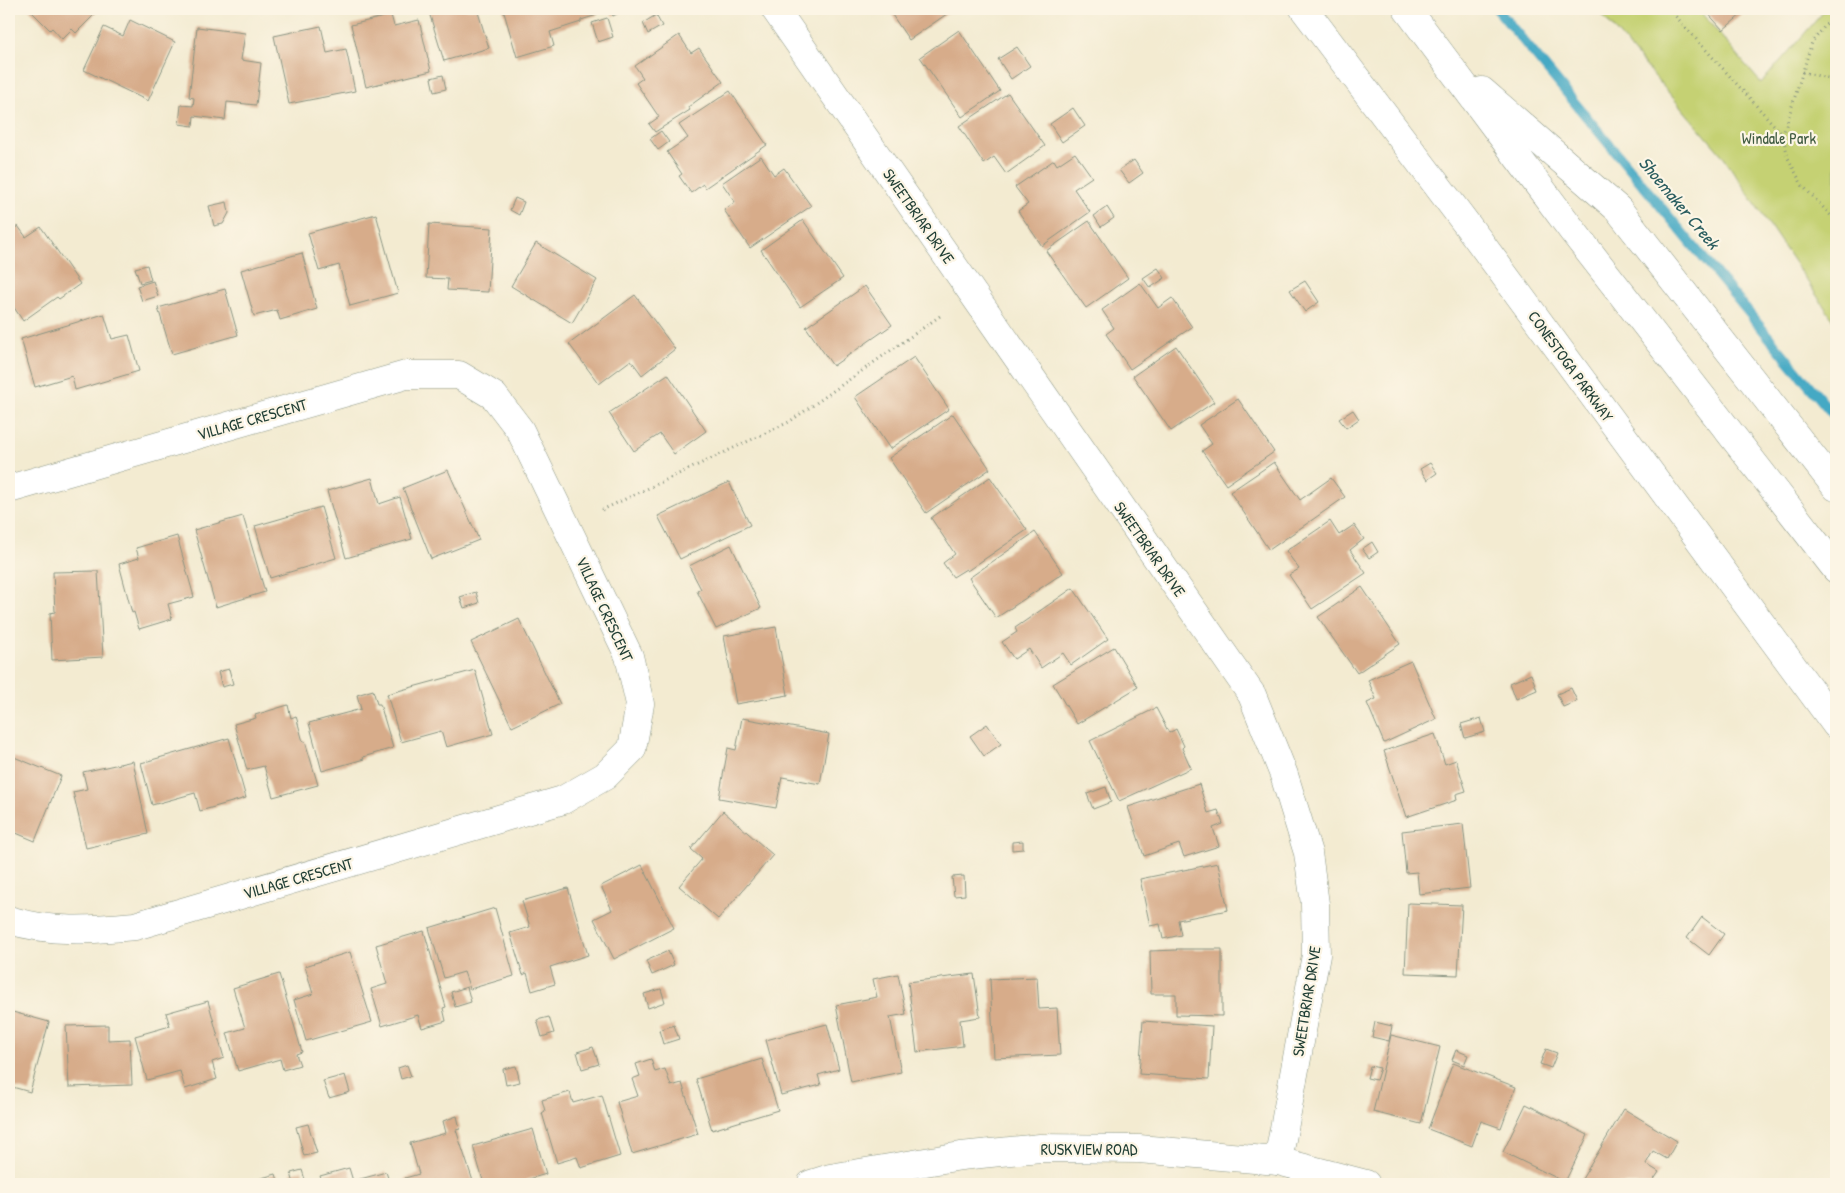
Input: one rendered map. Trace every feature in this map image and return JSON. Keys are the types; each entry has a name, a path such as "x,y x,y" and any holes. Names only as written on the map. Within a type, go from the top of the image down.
{"main road":[{"name":"SWEETBRIAR DRIVE","path":"775,9 1252,695 1284,775 1308,853 1315,904 1316,954 1278,1161"},
{"name":"CONESTOGA PARKWAY","path":"1304,9 1836,725"},
{"path":"1407,9 1572,230 1836,569"},
{"path":"1443,57 1618,209 1836,487"},
{"name":"VILLAGE CRESCENT","path":"9,489 406,375 459,376 494,396 520,430 629,656 640,704 632,749 605,776 563,800 135,926 87,931 30,926 9,920"},
{"name":"RUSKVIEW ROAD","path":"811,1184 830,1178 960,1156 1040,1148 1139,1149 1278,1161 1366,1184"}],"path":[{"path":"1669,9 1783,135"},
{"path":"1836,12 1812,42 1783,135 1788,158 1802,185 1836,221"},
{"path":"1802,72 1836,80"},
{"path":"602,510 789,422 940,316"}],"green space":[{"name":"Windale Park","path":"1597,9 1698,9 1761,83 1826,9 1836,9 1836,324 1722,155"}],"building":[{"path":"29,9 100,9 76,33 72,29 62,39"},
{"path":"428,9 477,9 489,48 444,61"},
{"path":"503,9 595,9 597,15 550,32 554,46 517,57"},
{"path":"609,9 626,9 613,16"},
{"path":"888,9 954,9 909,40"},
{"path":"1704,9 1748,9 1723,30"},
{"path":"391,15 394,26 419,20 431,71 366,87 351,25"},
{"path":"656,15 662,26 648,34 643,23"},
{"path":"607,18 613,37 598,42 592,23"},
{"path":"130,20 175,42 148,101 84,70 104,27 123,36"},
{"path":"321,26 327,53 346,49 355,91 289,104 274,36"},
{"path":"197,27 245,33 241,60 261,63 256,105 227,102 225,120 194,116 193,126 179,124 181,105 193,106 194,98 189,97"},
{"path":"959,30 1000,91 962,117 920,57"},
{"path":"679,35 691,53 699,48 723,82 688,107 690,110 655,132 649,124 659,117 636,83 643,78 635,66"},
{"path":"1017,47 1030,66 1011,79 998,59"},
{"path":"443,75 446,89 434,92 431,78"},
{"path":"730,91 767,145 705,188 703,184 691,193 679,176 682,174 667,152 688,138 679,125"},
{"path":"1008,93 1045,146 1006,174 994,157 984,164 959,126"},
{"path":"1073,108 1085,126 1062,142 1050,124"},
{"path":"661,131 669,142 658,150 650,139"},
{"path":"1075,153 1092,177 1074,189 1090,212 1042,246 1018,211 1028,204 1015,187 1054,160 1057,165"},
{"path":"761,156 774,175 784,168 811,206 750,248 724,210 735,202 722,183"},
{"path":"1134,160 1143,173 1129,183 1119,170"},
{"path":"515,198 524,202 519,215 510,210"},
{"path":"227,202 229,213 223,224 214,226 209,206"},
{"path":"1107,207 1114,218 1101,227 1094,216"},
{"path":"376,214 398,293 350,306 339,265 319,271 308,233"},
{"path":"803,220 843,278 800,307 761,250"},
{"path":"1089,221 1128,278 1086,308 1046,251"},
{"path":"429,224 492,228 488,292 447,290 448,279 426,278"},
{"path":"18,226 26,237 41,227 80,284 59,299 57,297 23,321 9,300 9,232"},
{"path":"536,243 597,280 572,323 511,286"},
{"path":"302,253 317,309 280,320 277,310 254,316 241,270"},
{"path":"147,265 151,280 140,283 135,268"},
{"path":"1158,268 1165,278 1150,288 1143,278"},
{"path":"153,281 158,296 142,301 137,286"},
{"path":"1305,281 1319,302 1305,312 1290,290"},
{"path":"1140,283 1158,308 1172,298 1192,327 1130,369 1106,334 1114,328 1102,310"},
{"path":"865,286 892,325 833,366 806,327"},
{"path":"225,289 238,335 172,354 158,308"},
{"path":"635,295 675,349 642,375 631,360 599,384 569,344"},
{"path":"104,314 112,339 129,335 139,371 75,390 72,376 35,387 21,339"},
{"path":"1176,346 1214,402 1171,431 1133,376"},
{"path":"914,357 949,409 890,449 855,397"},
{"path":"668,374 706,431 674,454 660,434 634,451 609,413"},
{"path":"1238,399 1274,452 1226,485 1202,451 1212,444 1199,425"},
{"path":"1353,410 1359,419 1346,428 1339,419"},
{"path":"953,414 990,469 926,513 889,458"},
{"path":"1274,462 1300,500 1331,478 1345,497 1269,550 1230,492"},
{"path":"1430,463 1437,473 1427,480 1420,469"},
{"path":"448,470 479,540 431,559 403,488"},
{"path":"990,477 1027,530 967,571 966,569 953,577 943,563 955,554 931,518"},
{"path":"372,478 379,504 400,497 412,539 346,558 327,491"},
{"path":"729,482 750,525 680,559 658,516"},
{"path":"321,507 336,558 270,578 255,526"},
{"path":"243,516 265,592 216,607 194,530"},
{"path":"1330,521 1339,535 1354,525 1364,539 1350,550 1366,573 1312,609 1289,575 1299,569 1286,551"},
{"path":"1035,532 1063,573 996,618 969,578"},
{"path":"177,536 194,597 168,604 172,619 139,629 134,612 132,613 119,564 139,558 136,548"},
{"path":"1372,542 1378,552 1369,558 1362,549"},
{"path":"731,545 761,608 716,629 697,591 701,589 689,566"},
{"path":"98,571 103,657 52,660 50,613 55,612 53,572"},
{"path":"1362,587 1400,644 1357,673 1318,617"},
{"path":"1073,588 1108,639 1071,665 1063,653 1041,668 1029,649 1014,659 1002,642 1017,632 1015,628"},
{"path":"476,592 479,603 464,608 460,597"},
{"path":"519,619 560,704 512,727 471,642"},
{"path":"776,627 788,695 736,704 724,636"},
{"path":"1114,647 1138,687 1077,724 1053,684"},
{"path":"1411,661 1436,719 1384,743 1367,703 1376,699 1368,680"},
{"path":"229,669 233,684 222,687 218,672"},
{"path":"475,670 493,734 446,747 441,731 401,742 387,694"},
{"path":"1531,674 1537,690 1516,699 1510,683"},
{"path":"1571,688 1577,701 1563,707 1557,694"},
{"path":"373,690 377,704 380,704 393,748 363,757 364,759 322,771 309,723 361,709 357,695"},
{"path":"288,705 291,718 296,716 318,785 273,797 264,766 247,770 234,724 256,718 255,715"},
{"path":"1156,708 1169,733 1176,729 1191,768 1119,801 1090,741"},
{"path":"742,718 829,734 820,784 782,777 776,808 719,798 728,748 736,750"},
{"path":"1481,718 1485,732 1465,738 1461,724"},
{"path":"987,724 1001,744 984,756 970,736"},
{"path":"1435,734 1445,764 1456,760 1466,791 1456,794 1457,800 1406,817 1384,751"},
{"path":"229,738 246,798 200,811 195,793 152,805 141,763"},
{"path":"14,757 61,776 35,841 9,830 9,770"},
{"path":"133,761 148,834 86,848 73,792 87,789 83,772"},
{"path":"1199,784 1208,813 1218,810 1223,824 1213,828 1219,846 1184,857 1179,844 1144,856 1128,807"},
{"path":"1106,787 1111,802 1093,809 1087,794"},
{"path":"723,811 773,855 718,919 679,886 702,859 691,849"},
{"path":"1463,824 1470,888 1419,894 1417,872 1406,873 1402,831"},
{"path":"1023,841 1023,849 1012,850 1012,842"},
{"path":"1218,863 1228,910 1178,920 1181,935 1163,939 1160,924 1150,926 1140,879"},
{"path":"642,865 674,928 614,959 594,919 612,910 601,886"},
{"path":"964,876 965,895 954,896 952,877"},
{"path":"568,888 588,955 550,967 555,984 532,991 527,973 523,975 510,933 530,927 522,901"},
{"path":"1408,903 1462,905 1458,975 1405,973"},
{"path":"495,908 514,976 470,989 464,972 444,978 429,928"},
{"path":"1702,917 1724,934 1709,955 1687,938"},
{"path":"424,931 446,1007 443,1008 446,1021 422,1028 418,1015 382,1026 371,989 387,984 376,945"},
{"path":"1222,949 1222,1016 1176,1015 1176,994 1151,994 1150,951"},
{"path":"668,951 674,965 652,975 646,961"},
{"path":"350,952 372,1022 306,1041 294,1000 313,994 305,966"},
{"path":"279,974 302,1052 296,1054 300,1065 283,1070 280,1059 238,1071 227,1033 245,1028 233,988"},
{"path":"898,974 906,1014 890,1017 901,1072 851,1082 836,1005 877,997 873,979"},
{"path":"974,974 980,1017 960,1020 963,1046 917,1052 908,982"},
{"path":"1037,977 1039,1009 1057,1008 1060,1055 994,1058 990,979"},
{"path":"467,987 471,1002 455,1007 451,992"},
{"path":"661,989 665,1002 648,1008 644,994"},
{"path":"208,1001 224,1058 212,1062 217,1079 185,1089 180,1071 147,1080 135,1036 170,1026 166,1013"},
{"path":"9,1011 49,1022 30,1092 9,1086"},
{"path":"549,1017 554,1033 542,1037 537,1020"},
{"path":"1143,1021 1212,1026 1209,1079 1139,1074"},
{"path":"1375,1022 1392,1026 1389,1041 1372,1037"},
{"path":"827,1024 839,1069 818,1075 821,1085 781,1095 766,1040"},
{"path":"108,1025 108,1040 130,1039 132,1085 69,1087 66,1026"},
{"path":"674,1025 679,1039 663,1044 659,1030"},
{"path":"1391,1035 1440,1047 1421,1124 1373,1112"},
{"path":"593,1047 599,1064 582,1069 577,1052"},
{"path":"1546,1049 1557,1053 1551,1068 1540,1064"},
{"path":"1456,1050 1468,1055 1464,1065 1452,1060"},
{"path":"651,1059 655,1072 665,1069 671,1086 682,1083 698,1134 632,1154 617,1102 638,1096 632,1079 640,1076 636,1064"},
{"path":"762,1059 778,1110 712,1130 696,1079"},
{"path":"1453,1063 1516,1087 1501,1128 1481,1121 1472,1146 1428,1129"},
{"path":"407,1065 411,1076 401,1079 398,1068"},
{"path":"516,1066 520,1082 506,1085 503,1069"},
{"path":"1370,1066 1380,1068 1376,1080 1367,1078"},
{"path":"345,1075 350,1092 329,1098 323,1081"},
{"path":"570,1092 573,1103 602,1095 620,1156 581,1168 577,1157 557,1163 542,1113 545,1111 542,1100"},
{"path":"1526,1104 1588,1135 1565,1182 1503,1152"},
{"path":"1624,1109 1677,1141 1667,1159 1653,1151 1646,1164 1659,1172 1651,1184 1579,1184"},
{"path":"457,1116 460,1129 456,1130 474,1184 406,1184 405,1178 419,1174 410,1143 446,1133 443,1121"},
{"path":"308,1124 317,1153 304,1156 296,1127"},
{"path":"533,1129 546,1174 526,1180 527,1184 484,1184 473,1146"},
{"path":"349,1168 353,1181 386,1172 390,1184 323,1184 320,1176"},
{"path":"302,1170 306,1183 294,1184 291,1173"},
{"path":"276,1174 279,1184 260,1184 258,1179"}],"waterway":[{"name":"Shoemaker Creek","path":"1497,9 1836,418"}]}
